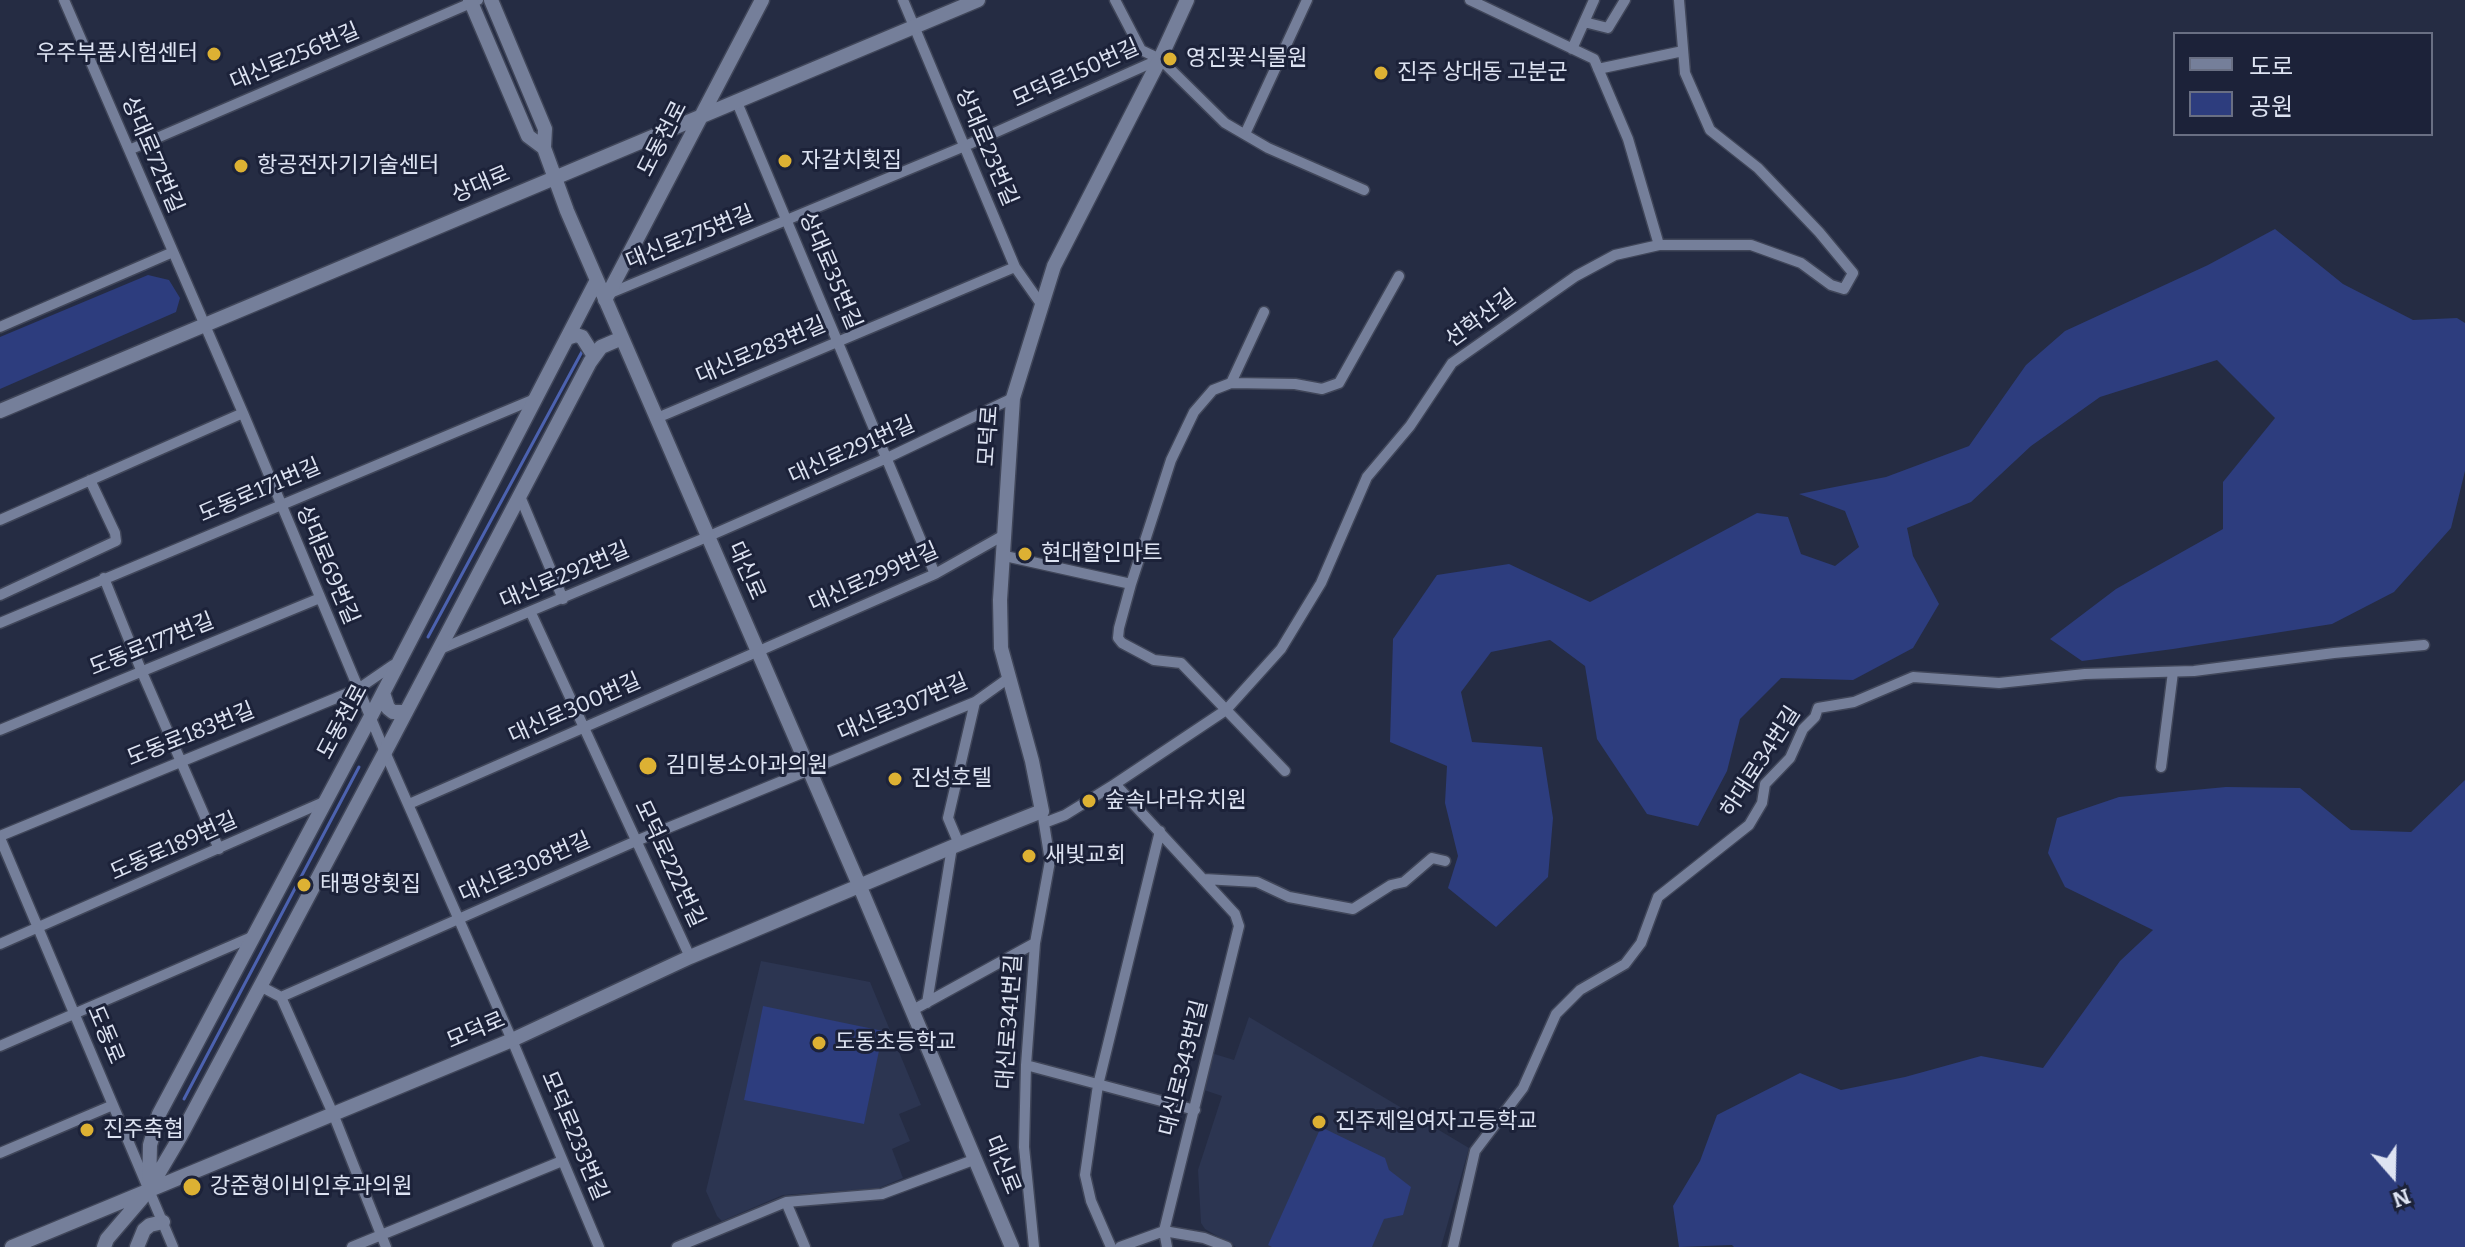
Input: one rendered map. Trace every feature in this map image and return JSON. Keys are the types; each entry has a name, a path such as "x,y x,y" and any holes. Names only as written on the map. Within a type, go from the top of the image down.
{"street":[{"name":"상대로72번길","path":"64,0 204,325"},
{"name":"대신로","path":"491,0 545,129 544,148 597,280 607,297 707,537 860,887 920,1007 1012,1247"},
{"name":"도동천로","path":"607,297 762,0"},
{"name":"상대로23번길","path":"903,0 1015,267 1041,304"},
{"name":"상대로","path":"0,411 978,0"},
{"path":"1115,0 1141,50 1160,59 1225,123 1268,148 1364,190"},
{"name":"모덕로","path":"12,1247 334,1116 512,1040 690,957 955,845 1043,817 1032,761 1001,648 1000,600 1013,398 1054,266 1187,0"},
{"path":"1245,134 1307,0"},
{"path":"1470,0 1594,59 1628,139 1659,245"},
{"path":"1572,49 1594,0"},
{"path":"1584,22 1608,28 1625,0"},
{"path":"1598,69 1683,51 1679,0"},
{"name":"대신로256번길","path":"129,150 473,1"},
{"name":"대신로","path":"473,1 528,136 544,148"},
{"name":"선학산길","path":"1043,817 1065,815 1226,710 1281,649 1321,583 1367,477 1410,426 1452,363 1576,276 1615,255 1659,245 1751,245 1801,263 1831,285 1844,289 1853,273 1819,232 1758,168 1710,130 1685,73 1683,51"},
{"name":"모덕로150번길","path":"965,146 1160,59"},
{"name":"상대로35번길","path":"736,100 935,574"},
{"name":"대신로275번길","path":"607,297 965,146"},
{"path":"0,327 173,252"},
{"name":"대신로283번길","path":"657,418 1015,267"},
{"path":"1285,771 1181,663 1154,660 1122,643 1118,638 1119,628 1171,460 1194,412 1213,390 1231,383 1295,384 1322,389 1339,383 1399,276"},
{"name":"도동천로","path":"149,1190 150,1145 158,1117 370,718 597,280"},
{"path":"1231,383 1264,312"},
{"name":"상대로69번길","path":"204,325 458,919"},
{"path":"567,338 582,337 594,356"},
{"path":"106,1243 149,1190 180,1137 594,356 601,347 622,338"},
{"name":"도동로171번길","path":"0,623 537,398"},
{"name":"대신로291번길","path":"707,537 887,458 1013,398"},
{"path":"0,520 243,413"},
{"path":"0,595 116,541 90,480"},
{"path":"519,494 563,599"},
{"name":"대신로299번길","path":"758,652 935,574 1004,535"},
{"name":"대신로292번길","path":"438,650 707,537"},
{"path":"1005,556 1131,584"},
{"path":"104,578 219,849"},
{"name":"도동로177번길","path":"0,730 320,598"},
{"name":"모덕로222번길","path":"531,613 690,957"},
{"name":"하대로34번길","path":"1453,1247 1475,1151 1523,1088 1556,1014 1580,990 1625,964 1641,943 1658,897 1749,825 1762,803 1765,784 1790,758 1803,729 1815,717 1818,708 1854,702 1913,677 1999,683 2085,674 2194,671 2424,645"},
{"name":"대신로300번길","path":"409,804 758,652"},
{"name":"도동로183번길","path":"0,837 358,689 393,665"},
{"path":"2161,767 2173,672"},
{"name":"대신로307번길","path":"808,769 975,702 1010,677"},
{"path":"383,693 388,708 393,712 406,712"},
{"path":"920,1007 955,845 948,818 975,702"},
{"path":"346,763 361,760 366,763 372,776"},
{"name":"대신로308번길","path":"281,997 808,769"},
{"path":"1115,784 1204,879 1257,882 1289,897 1353,909 1391,885 1404,882 1432,858 1445,861"},
{"name":"도동로189번길","path":"0,944 326,801"},
{"name":"대신로341번길","path":"1034,1247 1024,1147 1026,1065 1035,943 1050,861 1043,817"},
{"path":"1111,1247 1091,1201 1085,1175 1098,1085 1160,831"},
{"name":"도동로","path":"0,837 173,1247"},
{"name":"대신로343번길","path":"1164,1231 1239,926 1235,914 1204,879"},
{"name":"모덕로233번길","path":"458,919 599,1247"},
{"path":"0,1046 254,936"},
{"path":"920,1007 1035,943"},
{"path":"260,986 281,997 334,1116 386,1247"},
{"path":"1026,1065 1195,1110"},
{"path":"0,1153 113,1105"},
{"path":"158,1117 169,1135 180,1137"},
{"path":"677,1247 786,1202 882,1194 976,1159"},
{"path":"352,1247 562,1161"},
{"path":"786,1202 805,1247"},
{"path":"106,1243 127,1233 138,1246 144,1230 163,1222"},
{"path":"1120,1247 1164,1231 1204,1238 1227,1247"},
{"path":"1164,1231 1167,1247"}],"shaded area":[{"name":"도동초등학교","path":"761,961 870,982 921,1105 899,1114 910,1141 892,1149 903,1178 879,1188 783,1195 722,1221 706,1191"},
{"name":"진주제일여자고등학교","path":"1249,1017 1469,1148 1441,1247 1236,1247 1205,1229 1201,1223 1198,1170 1222,1096 1204,1090 1208,1052 1234,1060"}],"green space":[{"path":"2275,229 2343,284 2413,320 2457,318 2465,323 2465,471 2451,528 2394,592 2332,624 2173,649 2082,661 2050,639 2116,589 2223,529 2223,482 2275,418 2217,360 2100,397 2031,446 1971,502 1907,528 1913,556 1939,604 1913,648 1853,680 1781,678 1740,719 1727,771 1698,826 1647,814 1597,739 1585,666 1550,640 1491,652 1461,692 1472,742 1542,747 1553,818 1548,877 1496,927 1448,888 1458,856 1445,803 1447,766 1390,742 1393,639 1437,575 1509,564 1590,602 1757,513 1788,517 1801,554 1835,566 1859,547 1845,511 1799,494 1886,477 1969,446 2026,365 2065,331 2208,265"},
{"path":"148,275 169,280 180,298 176,312 0,389 0,337"},
{"path":"2465,780 2465,1247 1679,1247 1673,1206 1700,1161 1717,1115 1800,1073 1841,1090 1905,1077 1981,1056 2043,1068 2120,961 2153,930 2065,887 2048,853 2057,818 2119,797 2226,787 2300,788 2351,830 2411,832"},
{"path":"763,1006 883,1031 864,1124 744,1100"},
{"path":"1321,1127 1385,1158 1389,1170 1411,1187 1403,1215 1384,1219 1372,1247 1268,1245"}],"waterway":[{"path":"428,637 584,348"},
{"path":"184,1099 359,767"}],"place":[{"name":"우주부품시험센터","path":"214,54"},
{"name":"영진꽃식물원","path":"1170,59"},
{"name":"진주 상대동 고분군","path":"1381,73"},
{"name":"자갈치횟집","path":"785,161"},
{"name":"항공전자기기술센터","path":"241,166"},
{"name":"현대할인마트","path":"1025,554"},
{"name":"김미봉소아과의원","path":"648,766"},
{"name":"진성호텔","path":"895,779"},
{"name":"숲속나라유치원","path":"1089,801"},
{"name":"새빛교회","path":"1029,856"},
{"name":"태평양횟집","path":"304,885"},
{"name":"도동초등학교","path":"819,1043"},
{"name":"진주제일여자고등학교","path":"1319,1122"},
{"name":"진주축협","path":"87,1130"},
{"name":"강준형이비인후과의원","path":"192,1187"}]}
